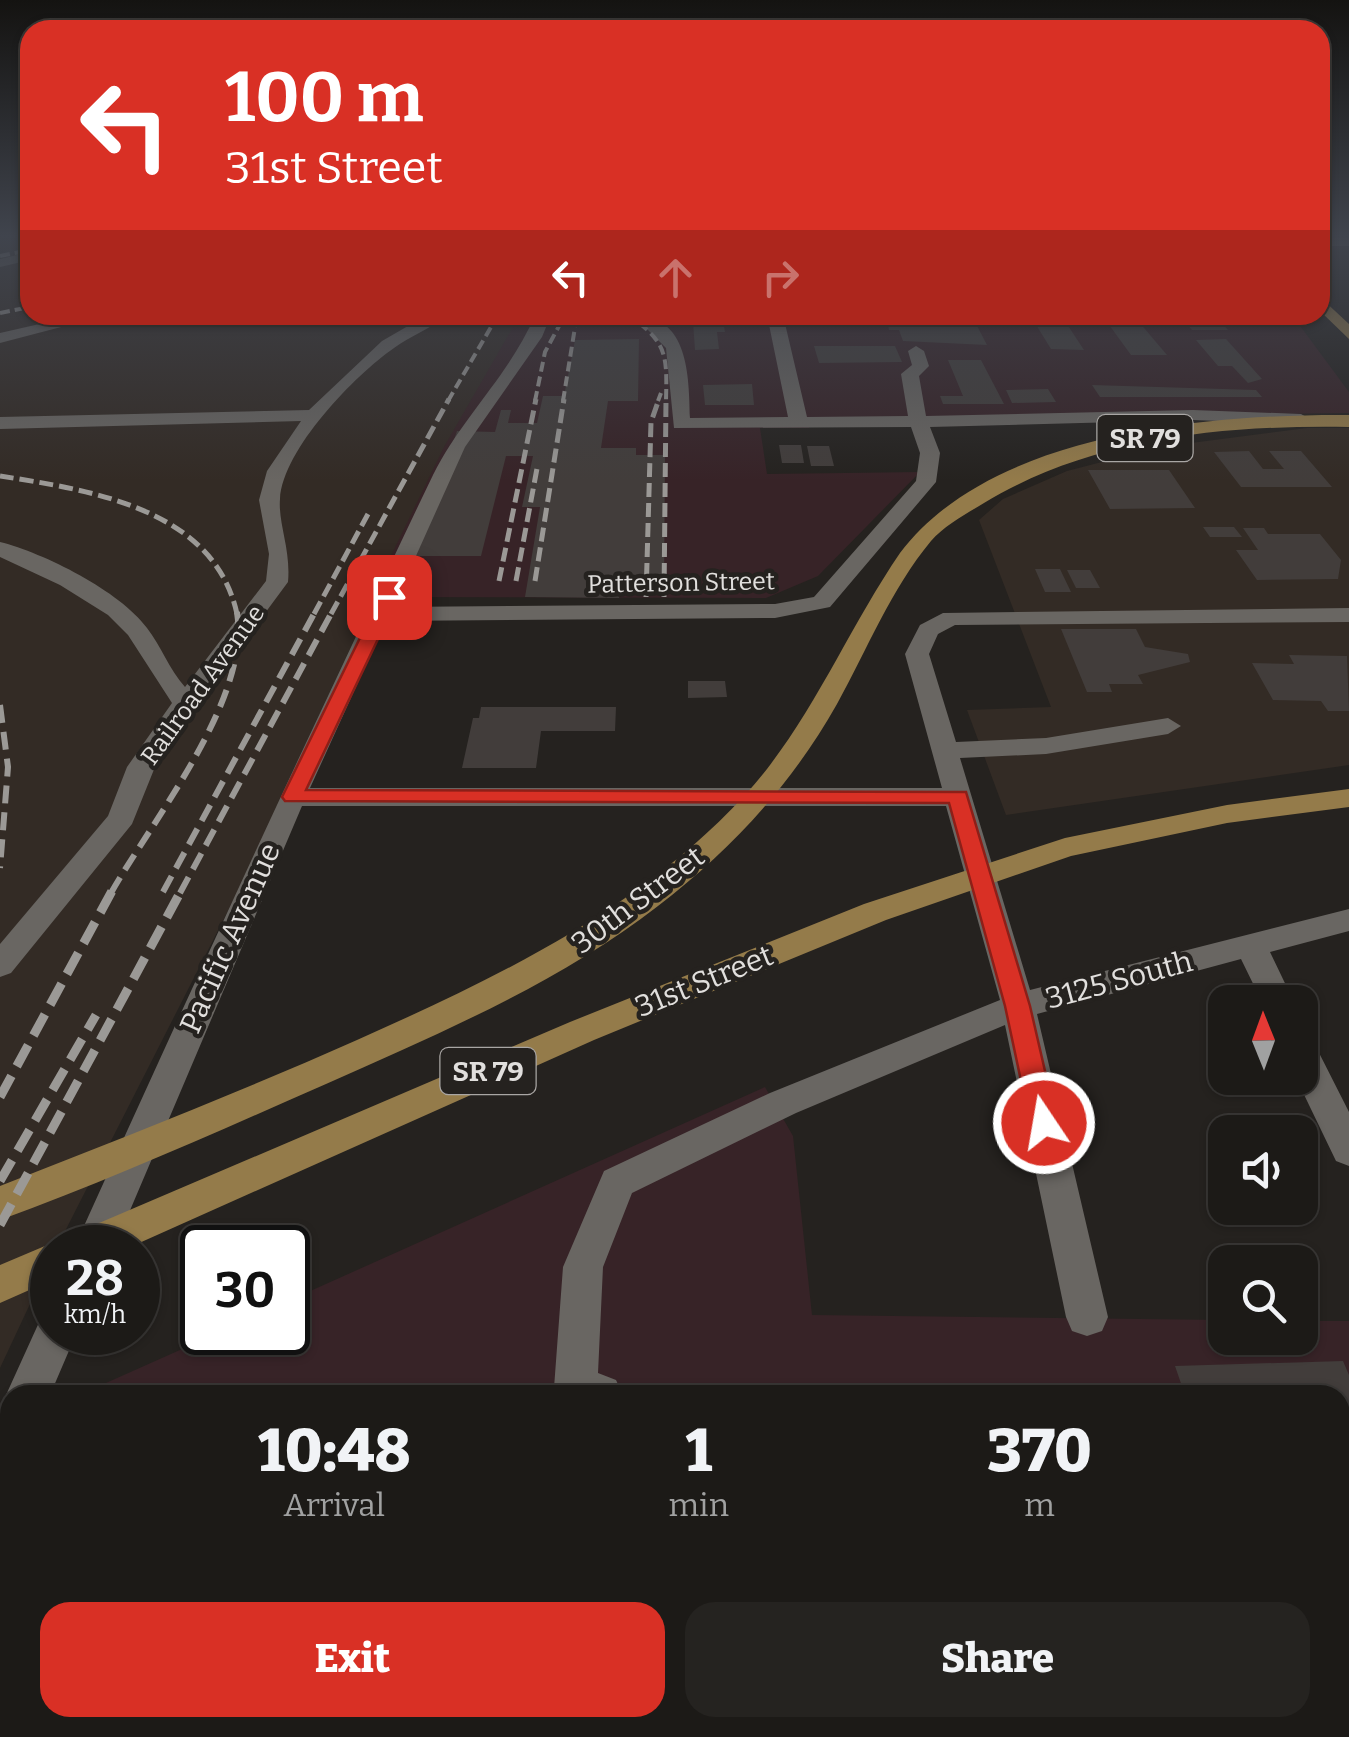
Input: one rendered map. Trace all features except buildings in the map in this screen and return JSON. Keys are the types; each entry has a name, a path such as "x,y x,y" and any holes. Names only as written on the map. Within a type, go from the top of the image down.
{"main road":[{"name":"30th Street","path":"0,1203 308,1078 544,968 692,864 764,791 809,730 926,532 981,495 1054,462 1136,439 1319,420 1349,421"},
{"name":"31st Street","path":"138,1225 582,1030 875,912 1065,848 1228,814 1349,798"},
{"path":"0,1284 30,1271"}],"street":[{"path":"0,338 56,325"},
{"name":"Railroad Avenue","path":"0,965 122,818 141,767 276,582 280,554 269,500 276,471 314,415 388,344 421,325"},
{"name":"Pacific Avenue","path":"103,1225 292,797 456,447 539,325"},
{"name":"30th Street","path":"656,325 677,349 681,424 921,423 1194,415 1319,420"},
{"path":"777,325 798,424"},
{"name":"Patterson Street","path":"380,614 775,611 822,602 834,583 926,482 930,453 914,409 910,374 921,366 916,351"},
{"path":"0,422 314,415"},
{"path":"0,549 62,577 128,620 167,688 186,702"},
{"path":"1087,1317 1018,1006 917,654 928,630 951,618 1349,615"},
{"path":"945,751 1046,746 1168,726"},
{"path":"292,797 958,796"},
{"name":"3125 South","path":"576,1385 583,1267 617,1182 783,1103 1018,1006 1349,920"},
{"path":"1250,946 1270,985"},
{"path":"1318,1085 1349,1150"},
{"path":"32,1385 46,1355"}],"shaded area":[{"path":"0,319 20,319 20,325 526,325 68,1225 30,1225 30,1304 0,1368"},
{"path":"514,325 1299,325 1349,392 1349,413 809,420 809,428 760,428 767,474 920,472 818,576 766,598 371,597 444,447"},
{"path":"1307,428 1349,428 1349,765 1006,815 967,710 1051,707 979,520 1003,499 1067,471 1160,447"},
{"path":"765,1087 793,1136 812,1315 1208,1320 1208,1355 1318,1355 1318,1321 1349,1321 1349,1385 101,1385 180,1350 180,1355 310,1355 310,1291"}],"railway":[{"path":"448,401 492,325"},
{"path":"535,401 545,352 560,325"},
{"path":"563,401 575,325"},
{"path":"641,325 662,351 666,399"},
{"path":"658,401 661,393"},
{"path":"331,614 449,399"},
{"path":"499,581 536,399"},
{"path":"535,581 564,399"},
{"path":"646,597 651,422 659,399"},
{"path":"664,597 666,399"},
{"path":"516,581 538,463"},
{"path":"0,476 108,498 175,527 203,550 224,578 237,614"},
{"path":"314,614 368,514"},
{"path":"163,892 315,612"},
{"path":"180,893 332,612"},
{"path":"111,893 173,795 214,720 229,682 237,646 237,614"},
{"path":"0,705 8,767 0,868"},
{"path":"0,1097 112,891"},
{"path":"0,1225 181,891"},
{"path":"0,1181 96,1015"}],"route":[{"path":"389,597 292,797 958,796 1018,1006 1044,1123"}]}
